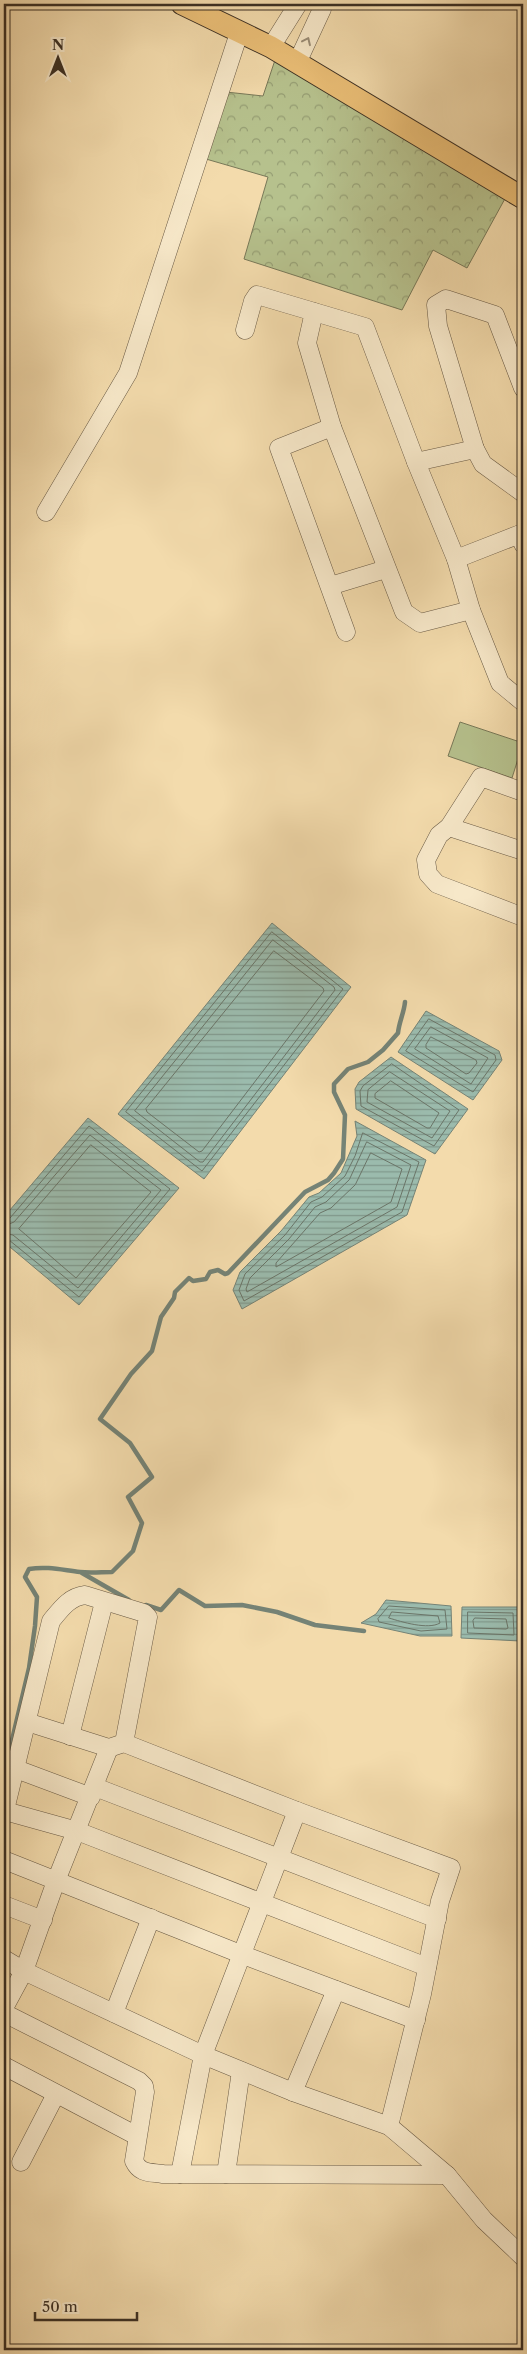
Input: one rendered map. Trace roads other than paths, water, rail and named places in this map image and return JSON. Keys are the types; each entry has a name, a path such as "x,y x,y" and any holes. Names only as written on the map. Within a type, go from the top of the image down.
{"main road":[{"path":"182,4 271,47 523,198"}],"street":[{"path":"271,47 298,4"},
{"path":"297,63 322,9 322,4"},
{"path":"46,512 128,373 239,33"},
{"path":"245,330 253,301 257,295 365,327 416,462 456,559 471,610 500,683 523,702"},
{"path":"523,388 495,315 446,300 436,305 438,326 475,449 483,464 523,494"},
{"path":"314,312 307,343 332,427 404,612 420,623 471,610"},
{"path":"332,427 279,448 346,632"},
{"path":"416,462 475,449"},
{"path":"456,559 522,535"},
{"path":"330,586 386,569"},
{"path":"523,792 481,777 449,828 439,835 426,860 428,874 438,884 523,917"},
{"path":"449,828 523,851"},
{"path":"4,2008 24,1971 56,1880 76,1831 93,1792 117,1746 148,1617 144,1613 85,1595 79,1596 65,1604 51,1621 4,1813 76,1831 427,1967"},
{"path":"70,1736 104,1602"},
{"path":"27,1722 70,1736 117,1746 451,1868 437,1919 416,2020 389,2126"},
{"path":"16,1769 93,1792 278,1857 437,1919"},
{"path":"180,2174 203,2055 297,1811"},
{"path":"4,1860 243,1955 416,2020"},
{"path":"4,1905 43,1920"},
{"path":"114,2013 151,1918"},
{"path":"4,1958 24,1971 203,2055 293,2092 389,2126 447,2174 484,2220 523,2256"},
{"path":"293,2092 336,1990"},
{"path":"4,2013 139,2081 144,2086 145,2092 134,2161 137,2168 142,2171 180,2174 447,2174"},
{"path":"4,2066 137,2136"},
{"path":"226,2174 241,2071"},
{"path":"21,2162 56,2094"}],"water":[{"path":"272,923 351,987 204,1179 118,1114"},
{"path":"426,1011 499,1051 502,1060 473,1100 398,1052"},
{"path":"391,1057 468,1109 435,1154 356,1109 355,1089 359,1082"},
{"path":"88,1118 179,1188 79,1305 4,1242 4,1217"},
{"path":"355,1121 426,1160 407,1215 242,1309 233,1290 240,1272 281,1231 309,1197 319,1193 341,1173 357,1136"},
{"path":"386,1600 451,1606 452,1636 420,1636 361,1623 376,1614"},
{"path":"462,1607 519,1607 520,1641 461,1638"}],"waterway":[{"path":"4,1774 29,1668 35,1626 37,1597 25,1577 29,1569 48,1568 84,1572 112,1572 133,1551 142,1523 128,1497 152,1477 130,1443 100,1419 131,1374 152,1351 161,1317 174,1298 175,1292 189,1278 193,1281 206,1279 210,1272 218,1270 225,1274 228,1273 305,1192 328,1180 334,1173 343,1159 345,1115 334,1092 334,1084 348,1069 368,1062 383,1050 398,1033 405,1002"},
{"path":"82,1573 129,1600"},
{"path":"146,1605 161,1610 179,1590 205,1606 242,1605 277,1612 315,1625 364,1631"}]}
